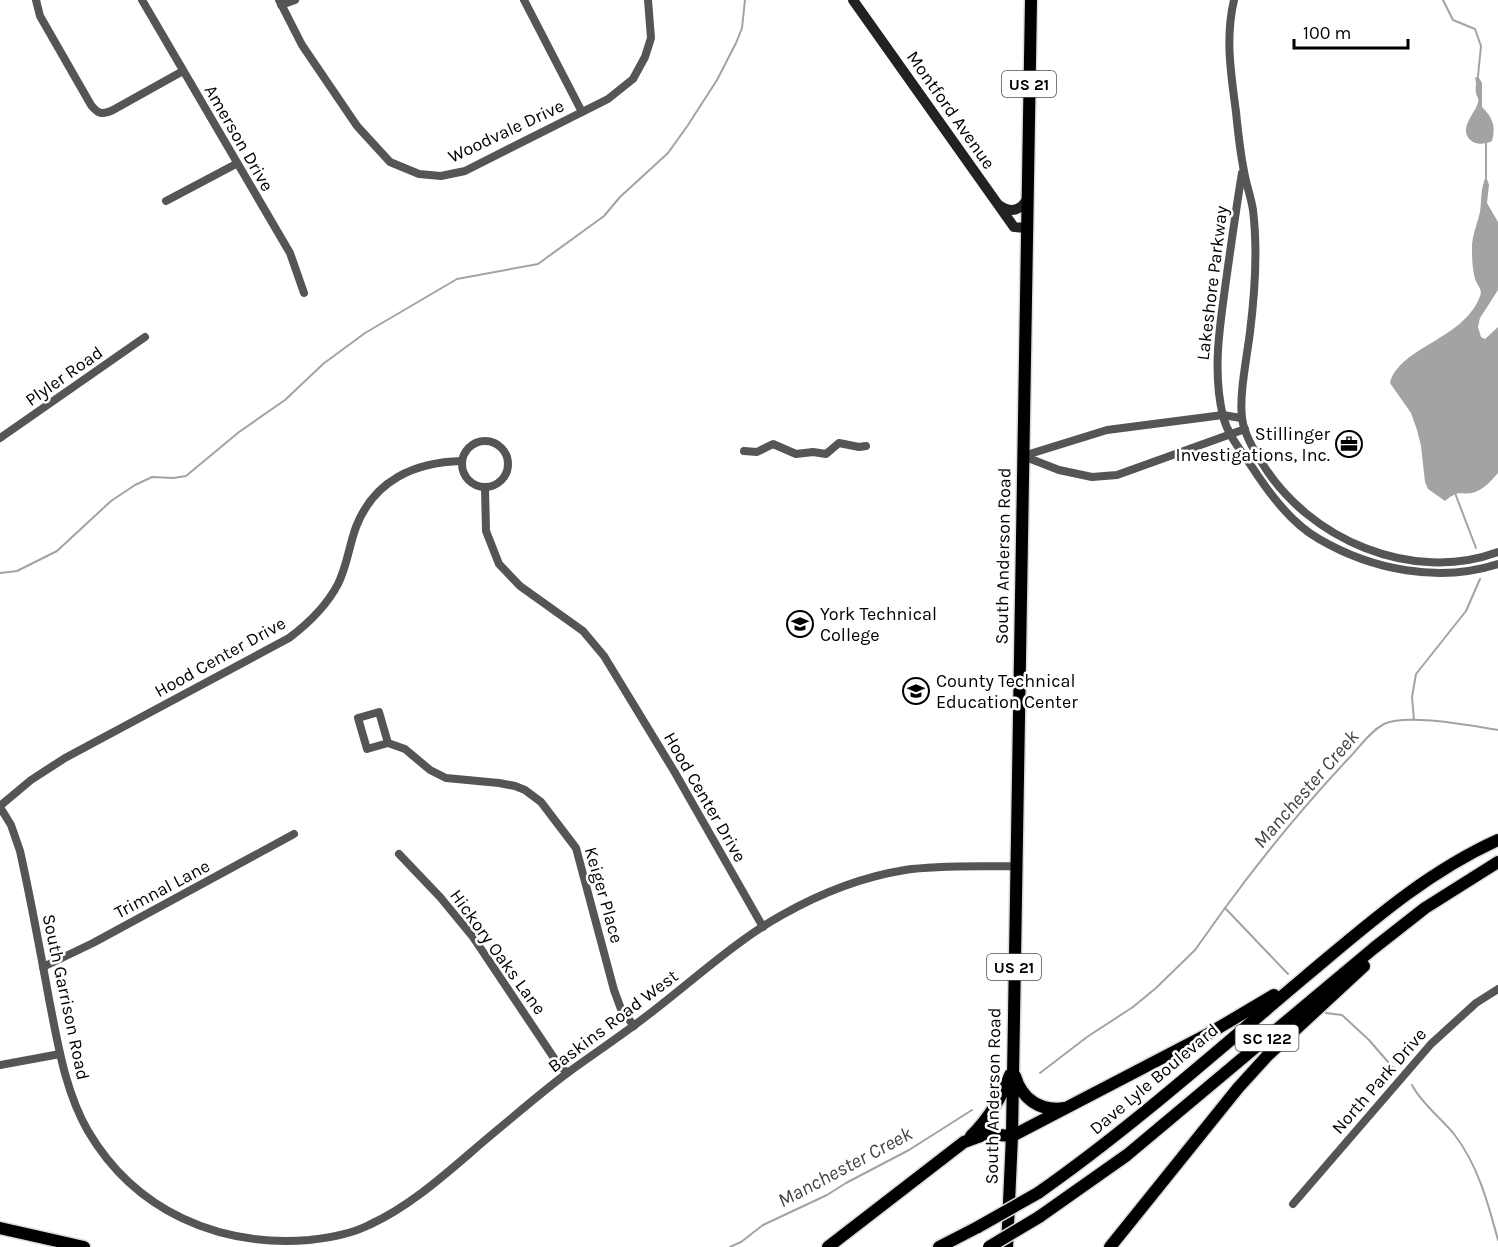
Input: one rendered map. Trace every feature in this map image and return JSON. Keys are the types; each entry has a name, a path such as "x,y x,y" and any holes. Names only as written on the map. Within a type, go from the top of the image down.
{"main road":[{"name":"South Anderson Road","path":"1007,1247 1012,1137 1031,0"},
{"name":"Dave Lyle Boulevard","path":"939,1247 1038,1193 1118,1135 1420,883 1475,850 1498,840"},
{"name":"SC 122","path":"989,1247 1039,1218 1127,1155 1368,953 1425,908 1498,862"},
{"path":"1110,1247 1219,1109 1268,1055 1425,908"},
{"path":"964,1142 986,1134 1012,1137 1224,1025 1316,968"},
{"path":"1012,1069 1023,1091 1036,1105 1054,1109 1073,1106"},
{"path":"828,1247 964,1142 989,1117 1001,1098 1012,1069"},
{"path":"0,1228 84,1247"},
{"path":"0,1233 45,1238"}],"street":[{"path":"36,0 40,16 91,105 98,113 104,114 113,110 183,71"},
{"name":"Amerson Drive","path":"142,0 290,253 304,293"},
{"path":"280,3 296,0"},
{"path":"524,0 582,112"},
{"name":"Woodvale Drive","path":"280,3 302,45 357,126 390,162 419,174 441,176 465,171 608,99 633,79 645,57 651,38 648,0"},
{"name":"Montford Avenue","path":"853,0 1014,226 1028,228"},
{"name":"Lakeshore Parkway","path":"1234,0 1228,39 1230,64 1243,169 1253,210 1256,273 1241,418 1255,452 1273,481 1301,510 1323,526 1364,548 1404,559 1433,562 1460,561 1498,552"},
{"path":"166,201 236,164"},
{"name":"Lakeshore Parkway","path":"1243,169 1219,327 1216,374 1222,416 1229,435 1268,491 1318,539 1360,558 1403,571 1463,572 1498,564"},
{"path":"999,205 1007,210 1016,210 1022,207 1028,198"},
{"name":"Plyler Road","path":"0,438 145,337"},
{"path":"1023,456 1107,430 1222,416 1241,418"},
{"path":"1023,456 1059,470 1092,477 1117,475 1245,429"},
{"path":"481,441 496,443 502,447 508,461 508,469 500,482 485,487 466,476 462,461 469,448 481,441"},
{"path":"744,451 757,452 773,444 796,454 813,452 823,454 830,452 839,444 866,446"},
{"name":"Hood Center Drive","path":"0,807 31,780 57,763 272,648 297,632 316,616 338,584 363,511 375,496 399,476 416,467 446,461 462,461"},
{"name":"Hood Center Drive","path":"485,487 486,531 499,564 520,586 583,631 604,656 674,771 763,927"},
{"name":"Keiger Place","path":"388,743 379,712 358,718 367,749 388,743 405,748 430,770 447,778 515,786 542,802 576,848 614,990 621,1009 634,1026"},
{"name":"South Garrison Road","path":"0,807 11,825 20,851 60,1054 70,1088 87,1130 108,1160 149,1200 174,1216 213,1233 248,1244"},
{"name":"Trimnal Lane","path":"43,967 104,937 294,834"},
{"name":"Hickory Oaks Lane","path":"399,854 440,897 473,937 556,1061 567,1073"},
{"name":"Baskins Road West","path":"248,1244 327,1238 366,1227 389,1215 417,1196 567,1073 634,1026 763,927 825,893 880,874 933,867 1015,866"},
{"name":"North Park Drive","path":"1293,1204 1431,1044 1476,1003 1498,989"},
{"path":"0,1065 60,1054"}],"shaded area":[{"path":"1478,76 1482,83 1482,107 1491,119 1494,131 1492,141 1482,144 1473,142 1466,132 1468,121 1478,102 1475,78"},
{"path":"1486,176 1489,185 1487,203 1498,222 1498,290 1480,318 1478,327 1481,337 1485,339 1498,327 1498,473 1479,490 1456,494 1445,501 1428,489 1425,482 1421,446 1411,413 1390,383 1396,371 1406,360 1461,323 1472,311 1481,294 1475,279 1472,247"}],"waterway":[{"path":"0,573 17,571 57,551 111,501 135,485 152,477 186,476 239,432 285,400 323,364 365,333 457,279 538,264 604,216 620,197 668,153 688,125 717,80 736,43 742,28 745,0"},
{"path":"1443,0 1453,20 1475,29 1481,46 1478,76"},
{"path":"1486,141 1486,177"},
{"path":"1455,493 1476,548"},
{"path":"1414,720 1412,697 1416,674 1466,611 1480,579"},
{"name":"Manchester Creek","path":"1225,908 1300,813 1364,740 1379,727 1394,721 1423,720 1498,730"},
{"name":"Manchester Creek","path":"1040,1073 1156,988 1195,950 1225,908 1288,974"},
{"path":"1326,1013 1342,1015 1369,1040 1395,1070"},
{"path":"1412,1085 1454,1134 1470,1158 1486,1198 1498,1240"},
{"name":"Manchester Creek","path":"730,1247 741,1242 763,1225 827,1195 909,1150 972,1110"}],"place":[{"name":"Stillinger Investigations, Inc.","path":"1349,444"},
{"name":"York Technical College","path":"800,624"},
{"name":"County Technical Education Center","path":"916,691"}]}
